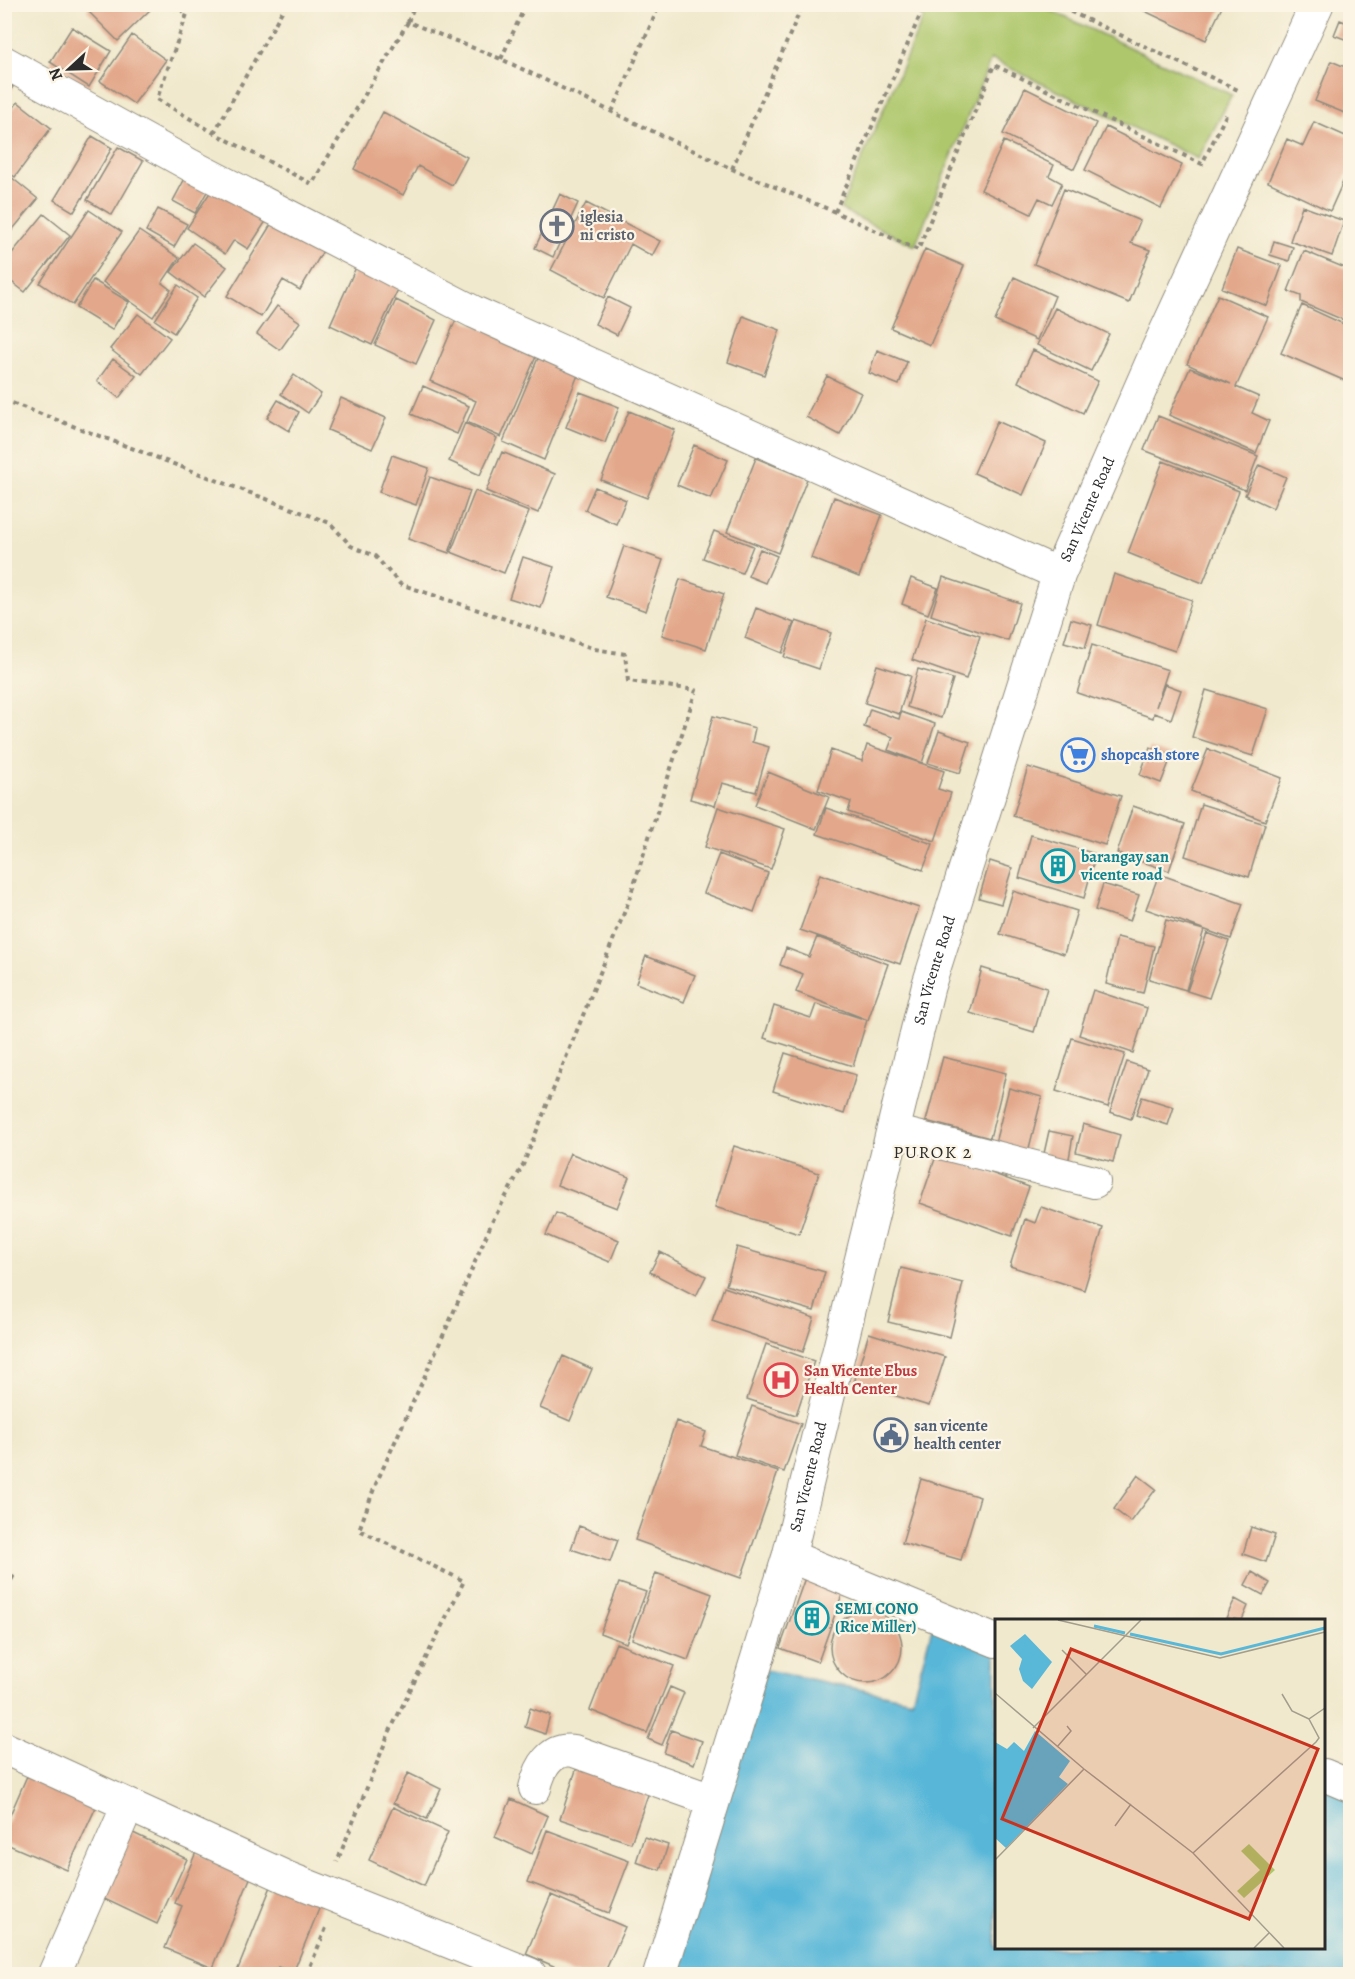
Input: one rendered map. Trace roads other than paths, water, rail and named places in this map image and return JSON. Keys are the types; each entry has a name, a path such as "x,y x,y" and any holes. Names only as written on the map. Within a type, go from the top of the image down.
{"street":[{"name":"San Vicente Road","path":"660,1974 789,1556 928,987 1059,574 1153,360 1317,4"},
{"path":"4,62 190,165 474,312 1059,574"},
{"path":"893,1131 1094,1182"},
{"path":"789,1556 995,1641"},
{"path":"4,1748 286,1877 530,1974"},
{"path":"535,1788 537,1779 549,1759 564,1749 712,1800"},
{"path":"1325,1776 1350,1786"},
{"path":"54,1974 128,1805"}],"water":[{"path":"934,1621 995,1647 995,1949 1325,1949 1325,1782 1350,1793 1350,1974 665,1974 766,1670 912,1700"}],"place":[{"name":"iglesia ni cristo","path":"557,226"},
{"name":"shopcash store","path":"1078,755"},
{"name":"barangay san vicente road","path":"1058,866"},
{"name":"San Vicente Ebus Health Center","path":"781,1380"},
{"name":"san vicente health center","path":"891,1435"},
{"name":"SEMI CONO (Rice Miller)","path":"812,1618"}],"district":[{"name":"PUROK 2","path":"933,1152"}]}
